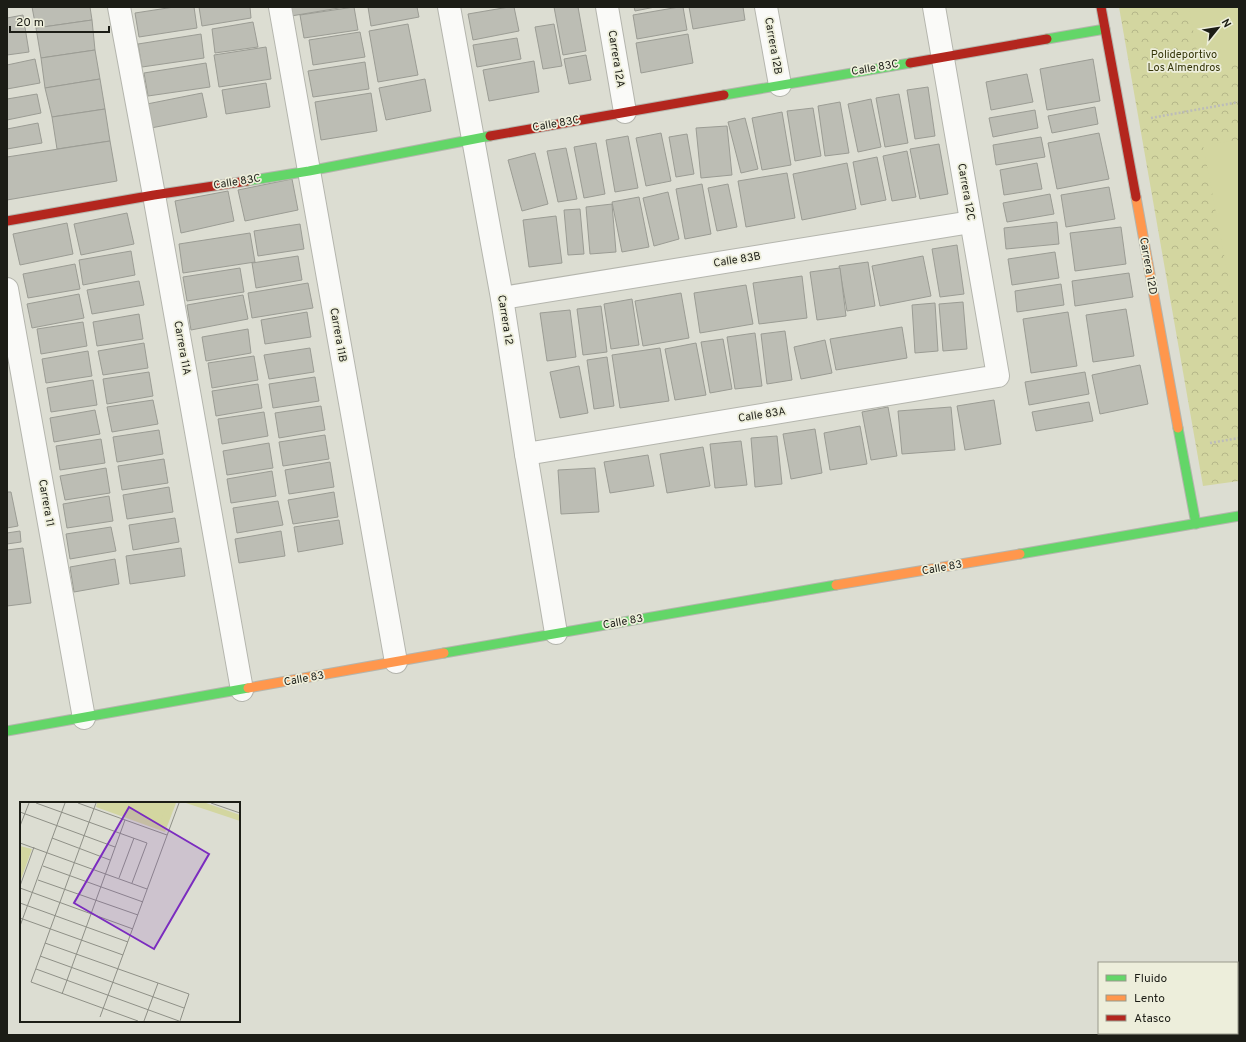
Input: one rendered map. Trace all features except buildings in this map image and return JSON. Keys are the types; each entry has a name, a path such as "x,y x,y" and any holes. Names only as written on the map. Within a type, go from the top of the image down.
{"street":[{"name":"Carrera 11A","path":"119,7 242,690"},
{"name":"Carrera 11B","path":"280,7 396,662"},
{"name":"Carrera 12","path":"449,7 502,298 556,633"},
{"name":"Carrera 12A","path":"607,7 625,112"},
{"name":"Carrera 12B","path":"766,7 780,85"},
{"name":"Carrera 12C","path":"934,7 998,376"},
{"name":"Carrera 12D","path":"1101,7 1196,524"},
{"name":"Calle 83C","path":"7,221 154,195 309,171 472,139 942,56 1105,29"},
{"name":"Calle 83B","path":"502,298 971,222"},
{"name":"Carrera 11","path":"7,289 84,718"},
{"name":"Calle 83A","path":"526,454 998,376"},
{"name":"Calle 83","path":"7,731 556,633 1239,516"}],"path":[{"path":"1122,123 1239,102"}],"green space":[{"name":"Polideportivo Los Almendros","path":"1119,7 1239,7 1239,481 1203,486"},
{"path":"1189,7 1239,7 1239,62 1200,68"},
{"path":"1239,140 1239,333 1203,145"}],"traffic: fast":[{"path":"1047,39 1105,29"},
{"path":"724,95 910,63"},
{"path":"247,181 309,171 490,136"},
{"path":"1178,428 1196,524"},
{"path":"1020,554 1239,516"},
{"path":"444,653 836,585"},
{"path":"7,731 248,688"}],"traffic: slow":[{"path":"1136,197 1178,428"},
{"path":"836,585 1020,554"},
{"path":"248,688 444,653"}],"traffic: jam":[{"path":"1101,7 1136,197"},
{"path":"910,63 1047,39"},
{"path":"490,136 724,95"},
{"path":"7,221 154,195 247,181"}]}
